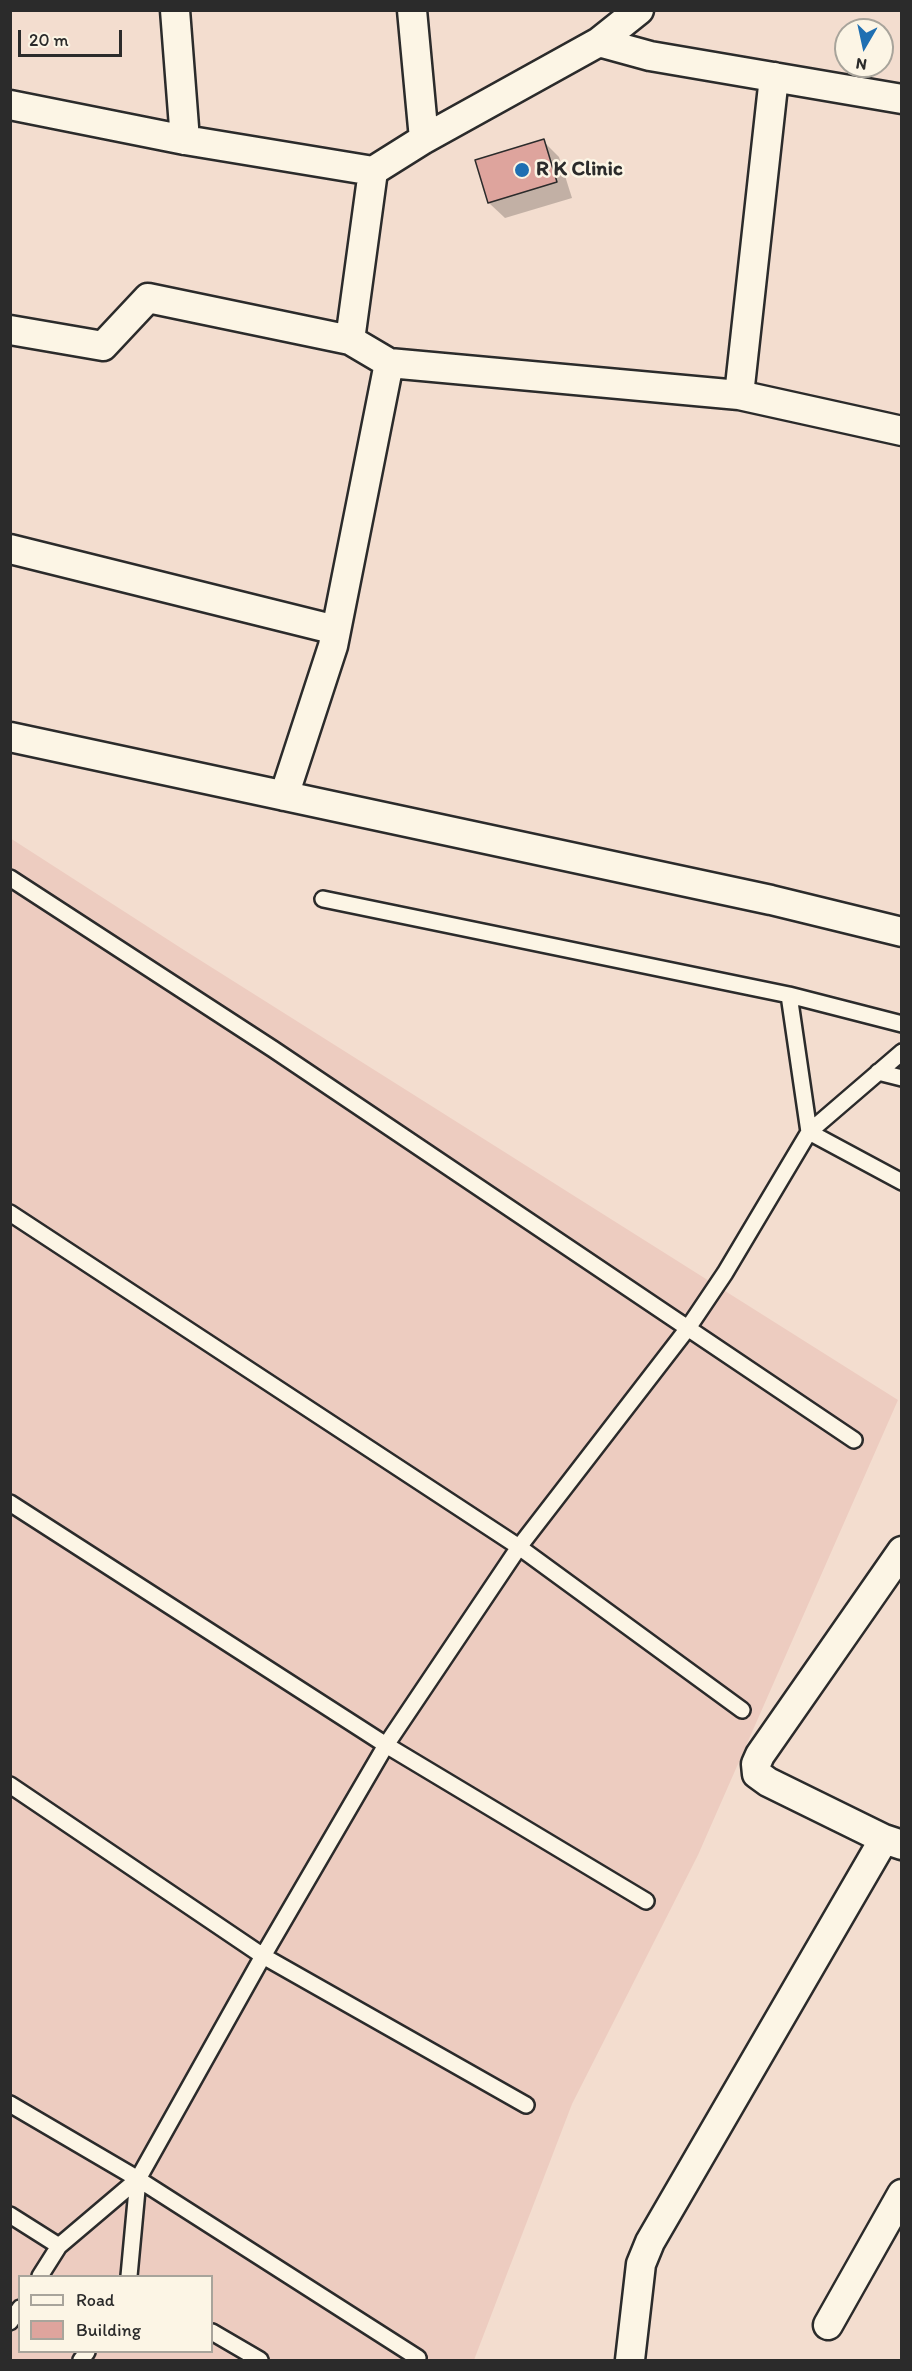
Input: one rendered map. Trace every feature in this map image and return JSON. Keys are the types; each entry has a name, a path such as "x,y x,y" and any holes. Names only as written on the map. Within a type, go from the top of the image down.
{"street":[{"path":"175,10 185,140"},
{"path":"412,10 424,139"},
{"path":"10,105 185,140 373,171 424,139 599,42 629,14"},
{"path":"599,42 650,56 902,99"},
{"path":"739,395 774,77"},
{"path":"350,340 373,171"},
{"path":"10,330 103,346 148,298 350,340 389,363 739,395 902,431"},
{"path":"284,796 333,646 389,363"},
{"path":"10,549 336,630"},
{"path":"10,737 771,900 902,932"},
{"path":"630,2361 641,2264 650,2242 893,1842 768,1782 757,1774 756,1764 902,1551"},
{"path":"828,2325 902,2194"}],"lane":[{"path":"10,878 273,1049 854,1440"},
{"path":"323,899 789,995 902,1024"},
{"path":"789,995 810,1132"},
{"path":"41,2275 59,2246 138,2179 263,1956 386,1745 519,1546 688,1328 725,1273 810,1132 902,1052"},
{"path":"878,1072 902,1078"},
{"path":"810,1132 902,1182"},
{"path":"10,1213 519,1546 742,1710"},
{"path":"10,1503 386,1745 646,1901"},
{"path":"10,1785 263,1956 526,2105"},
{"path":"10,2104 138,2179 418,2358"},
{"path":"129,2275 138,2179"},
{"path":"10,2215 59,2246"},
{"path":"213,2333 260,2361"}],"shaded area":[{"path":"10,838 898,1400 698,1855 572,2104 474,2360 11,2360"}],"building":[{"path":"544,139 557,182 488,203 475,160"}],"place":[{"name":"R K Clinic","path":"522,170"}]}
